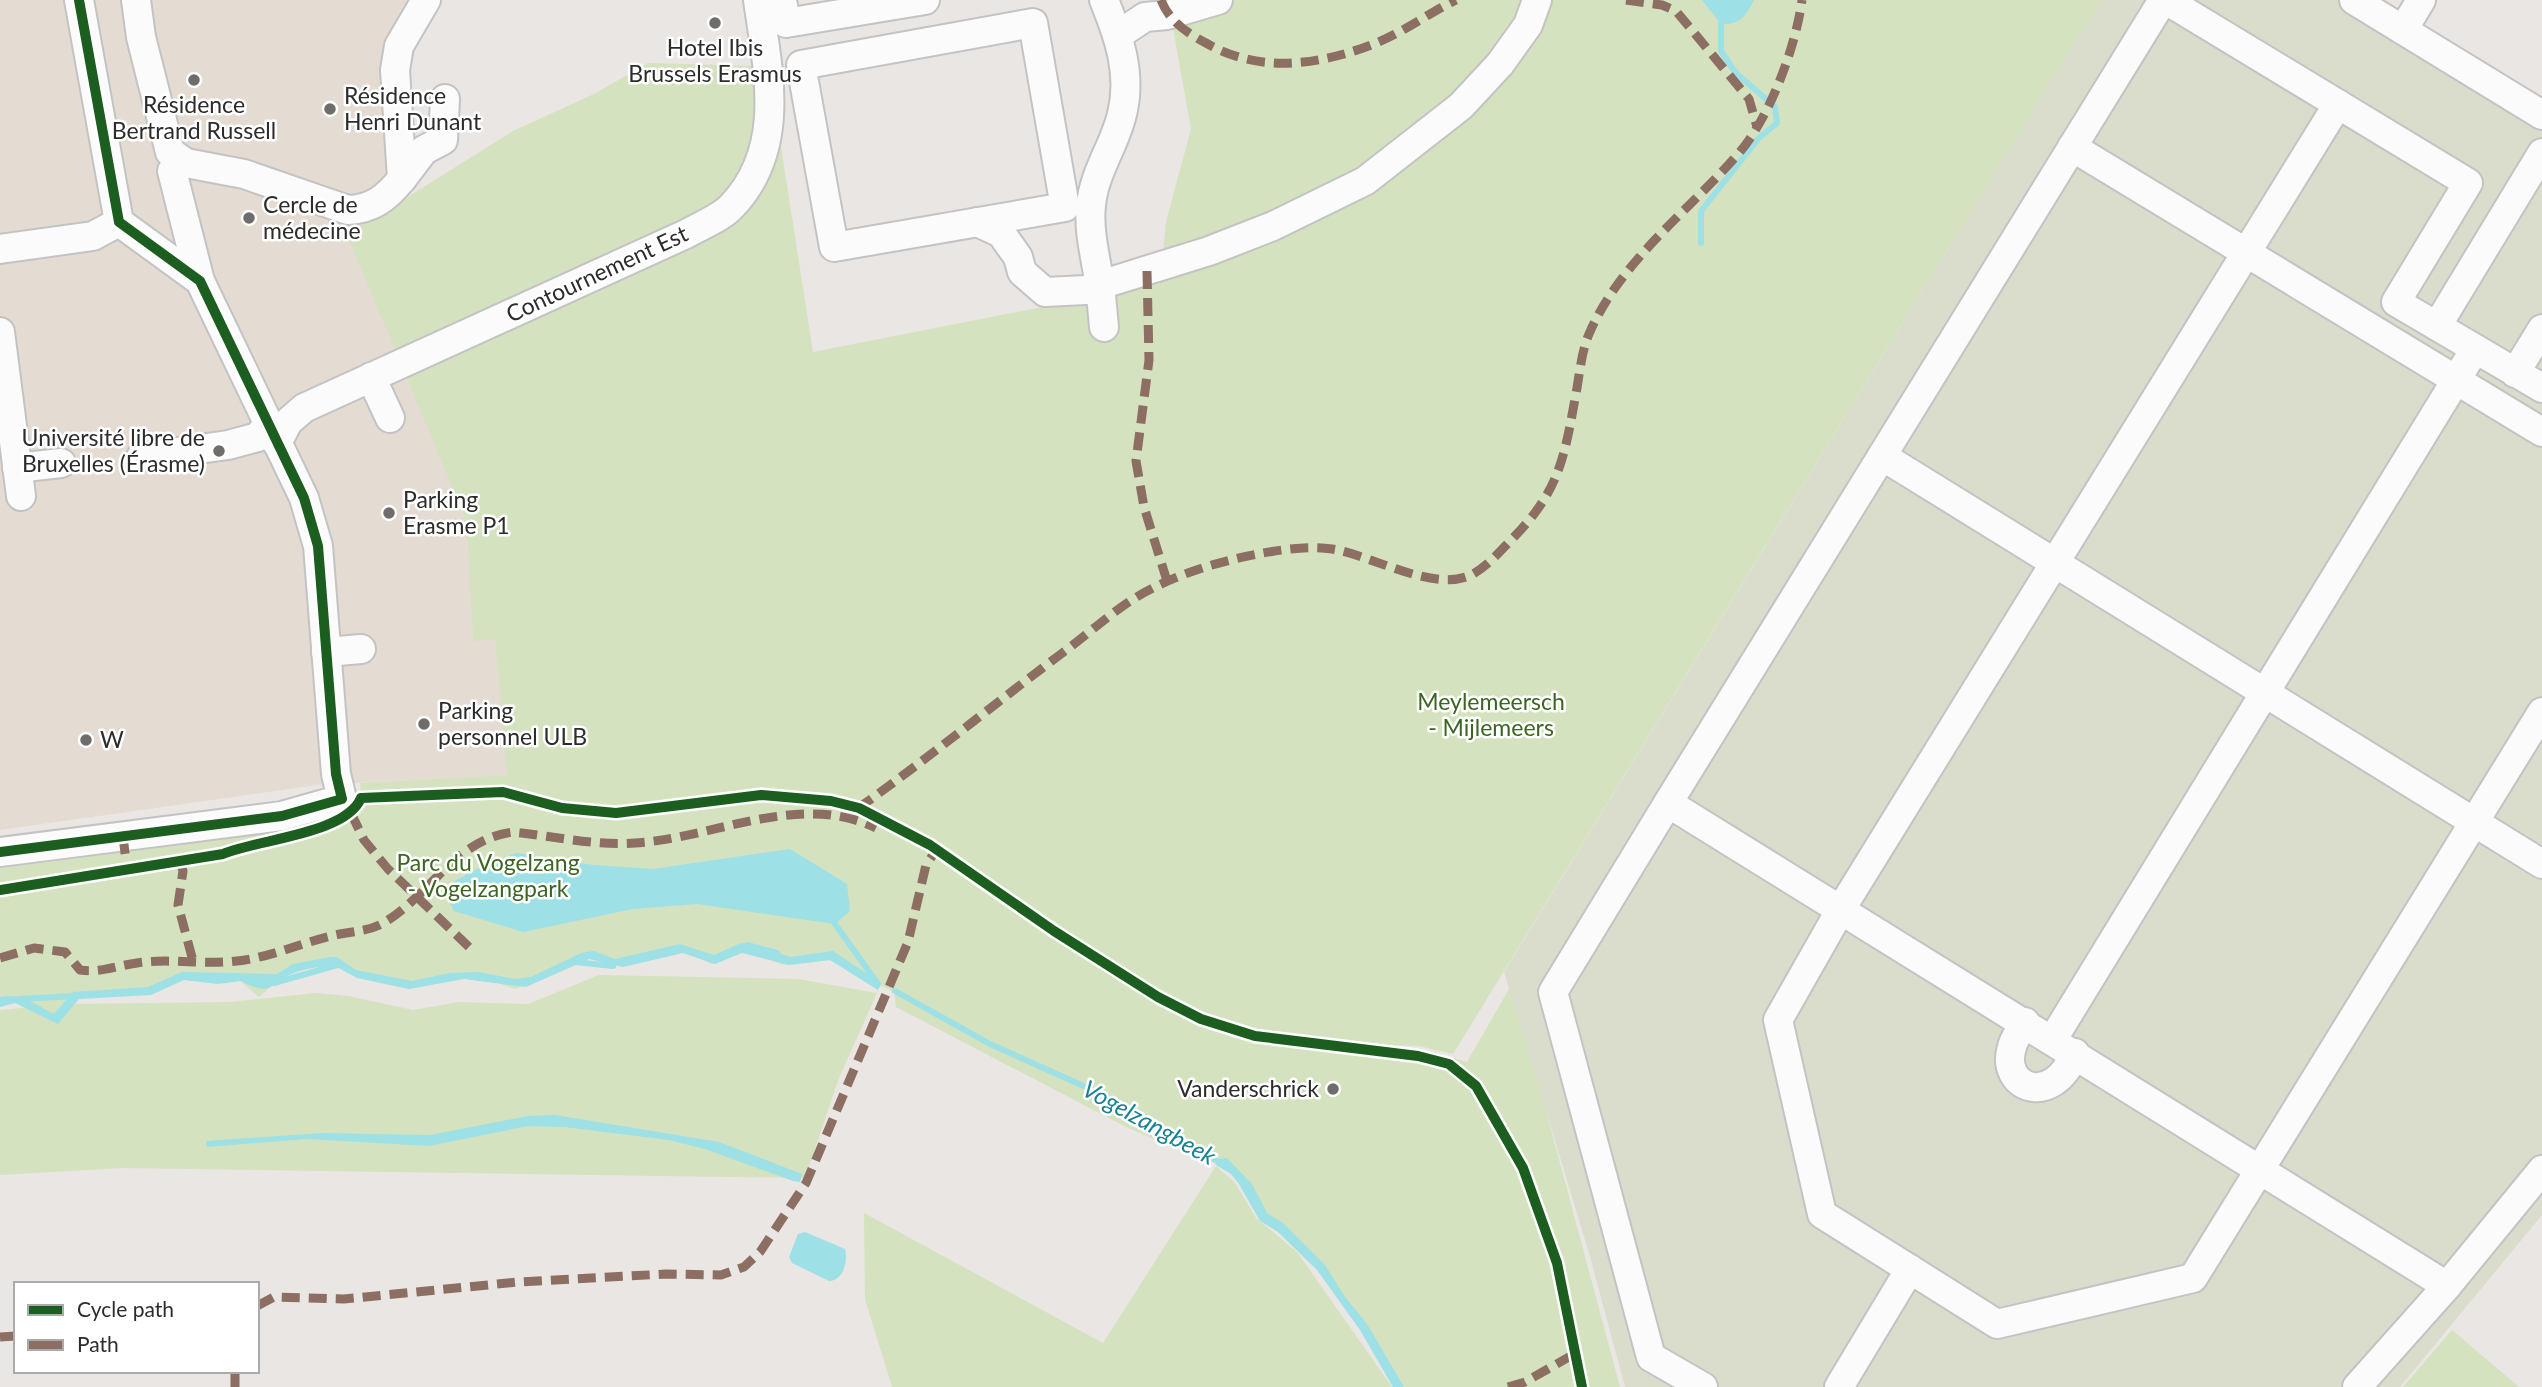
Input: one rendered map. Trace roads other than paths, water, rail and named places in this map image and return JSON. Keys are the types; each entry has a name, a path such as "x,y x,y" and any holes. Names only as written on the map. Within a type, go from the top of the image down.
{"street":[{"path":"79,0 119,222 200,281"},
{"path":"136,0 141,37 170,152 186,163 270,182 348,210 364,209 386,198 424,150 443,139 444,99"},
{"path":"402,179 397,58 399,46 426,0"},
{"name":"Contournement Est","path":"273,434 304,408 686,234 731,207 755,173 768,140 771,93 758,0"},
{"path":"782,0 786,23 925,0"},
{"path":"1104,0 1124,54 1123,113 1101,167 1091,205 1104,327"},
{"path":"1118,35 1142,9 1167,15 1218,0"},
{"path":"976,222 1001,233 1018,257 1023,272 1045,292 1086,290 1209,251 1273,226 1366,181 1461,106 1500,64 1528,24 1537,0"},
{"path":"1659,1387 1553,992 2164,0 2468,183 2396,302 2542,388"},
{"path":"2354,0 2542,115"},
{"path":"2403,30 2421,0"},
{"path":"1033,23 1065,207 976,222 834,247 801,65 1033,23"},
{"path":"2338,104 1841,909 1777,1020 1822,1214 1997,1324 2193,1278 2542,712"},
{"path":"2072,147 2542,432"},
{"path":"2437,326 2542,153"},
{"path":"0,852 282,816 342,799 336,774 318,546 303,498 200,281 172,171"},
{"path":"1018,257 1023,235 1041,211"},
{"path":"0,249 93,236 119,222"},
{"path":"2515,373 2542,329"},
{"path":"0,332 21,496"},
{"path":"2025,1022 2011,1047 2010,1062 2015,1077 2031,1088 2051,1087 2063,1076 2064,1046 2265,693 2475,349"},
{"path":"376,375 394,416"},
{"path":"141,457 228,445 273,434"},
{"path":"1882,456 2542,864"},
{"path":"18,468 61,463"},
{"path":"326,657 362,654"},
{"path":"1668,803 2064,1046 2447,1286"},
{"path":"2357,1387 2447,1286 2542,1170"},
{"path":"1839,1387 1910,1269"},
{"path":"1651,1357 1703,1387"}],"water":[{"path":"1702,0 1754,0 1738,21 1721,24"},
{"path":"790,849 847,884 850,911 835,924 697,904 633,909 523,932 454,911 442,888 475,870 516,853 593,865 653,869"},
{"path":"741,943 791,957 833,951 881,983 878,990 830,960 789,965 742,953 715,964 683,953 623,967 589,959 526,987 464,979 409,989 357,978 333,965 299,971 265,989 241,981 218,984 184,980 151,995 79,999 58,1024 15,1003 0,1007 0,997 15,996 54,1014 73,992 148,987 182,972 277,974 293,964 330,957 337,957 356,970 412,981 450,973 478,972 515,979 531,977 581,953 594,951 615,959 680,944 714,955"},
{"path":"555,1115 719,1142 802,1174 800,1182 705,1149 669,1140 564,1127 528,1126 429,1146 307,1139 207,1147 206,1141 322,1133 430,1135 528,1116"},
{"path":"1227,1158 1252,1184 1267,1213 1283,1223 1325,1265 1345,1297 1367,1324 1404,1387 1393,1387 1360,1330 1317,1270 1278,1232 1260,1221 1239,1184 1231,1174 1216,1165 1219,1159"},
{"path":"805,1232 845,1249 845,1264 841,1274 834,1280 829,1281 792,1263 789,1257 798,1234"}],"waterway":[{"path":"1701,243 1701,211 1759,138 1777,123 1775,107 1735,72 1721,51 1721,24"},
{"path":"835,924 878,984"},
{"name":"Vogelzangbeek","path":"747,945 777,953 781,959"},
{"name":"Vogelzangbeek","path":"575,962 613,966"},
{"name":"Vogelzangbeek","path":"274,983 341,964"},
{"name":"Vogelzangbeek","path":"895,991 990,1044 1097,1092 1224,1165"},
{"name":"Vogelzangbeek","path":"19,999 75,996"}],"place":[{"name":"Hotel Ibis Brussels Erasmus","path":"715,23"},
{"name":"Résidence Bertrand Russell","path":"194,80"},
{"name":"Résidence Henri Dunant","path":"330,109"},
{"name":"Cercle de médecine","path":"249,218"},
{"name":"Université libre de Bruxelles (Érasme)","path":"219,451"},
{"name":"Parking Erasme P1","path":"389,513"},
{"name":"Parking personnel ULB","path":"424,724"},
{"name":"W","path":"86,740"},
{"name":"Vanderschrick","path":"1333,1089"}],"park label":[{"name":"Meylemeersch - Mijlemeers","path":"1491,715"},
{"name":"Parc du Vogelzang - Vogelzangpark","path":"488,876"}]}
